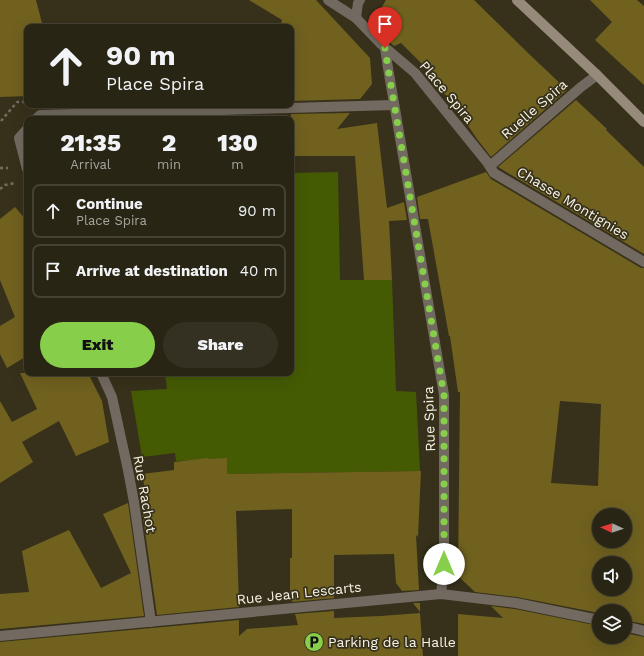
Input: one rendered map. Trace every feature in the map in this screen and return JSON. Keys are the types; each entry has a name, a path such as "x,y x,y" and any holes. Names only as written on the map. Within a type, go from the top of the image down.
{"main road":[{"path":"517,0 597,75 644,122"}],"street":[{"name":"Place Spira","path":"328,0 356,18 385,48 415,72 490,166"},
{"path":"356,18 358,3 360,0"},
{"path":"294,108 394,105 385,48"},
{"name":"Ruelle Spira","path":"490,166 581,87 597,75"},
{"name":"Rue Spira","path":"394,105 444,395 444,564 441,594"},
{"path":"39,116 288,108"},
{"path":"24,132 19,138 24,157"},
{"name":"Chasse Montignies","path":"490,166 494,173 644,262"},
{"name":"Rue Rachot","path":"102,376 112,397 128,470 151,622"},
{"name":"Rue Jean Lescarts","path":"0,636 441,594 516,603 592,619"},
{"path":"632,628 644,631"}],"path":[{"path":"1,121 17,102 24,102"}],"green space":[{"path":"338,172 340,280 392,280 396,391 416,392 420,471 227,474 227,459 176,461 175,453 142,457 131,391 167,389 165,376 294,376 294,173"}],"building":[{"path":"0,0 36,0 42,24 24,24 24,96 0,97"},
{"path":"249,0 316,0 370,58 372,84 360,99 294,101 294,24 281,24 282,20"},
{"path":"386,0 474,0 567,90 491,157 424,66 401,43 394,46 382,35 379,12"},
{"path":"590,0 637,0 644,6 644,85 595,40 612,22"},
{"path":"576,100 644,167 644,254 498,167"},
{"path":"350,113 337,129 377,123 387,208 404,202 407,220 389,221 392,280 364,280 355,156 294,156 294,116 291,116 291,114"},
{"path":"486,172 491,179 641,268 644,268 644,624 632,621 632,604 592,604 592,612 517,597 475,592 458,576 460,392 458,392 450,336 428,219 420,219 417,197","holes":["560,401 601,404 598,486 551,483"]},
{"path":"15,207 24,218 24,358 7,368 0,354 0,326 15,317 0,280 0,219"},
{"path":"20,373 24,373 24,376 90,376 102,401 109,442 76,456 59,421 22,442 33,462 0,483 0,401 12,422 37,409"},
{"path":"208,458 227,458 227,474 421,471 418,537 416,535 419,590 402,591 396,583 394,554 334,555 334,598 292,602 290,592 290,558 292,558 292,509 236,511 239,607 157,615 140,497 146,494 142,474 174,470 174,462"},
{"path":"128,503 144,616 0,629 0,594 29,592 22,551 69,530 101,588 131,573 103,514"},
{"path":"413,603 420,603 420,612"},
{"path":"491,606 515,609 592,625 592,644 632,644 632,634 644,637 644,656 458,656 458,614 503,618"},
{"path":"334,611 334,618 420,613 423,656 0,656 0,642 239,620 239,636 247,629 298,625 295,614"}],"place":[{"name":"Parking de la Halle","path":"314,642"}],"route":[{"path":"385,48 444,395 444,564"}]}
